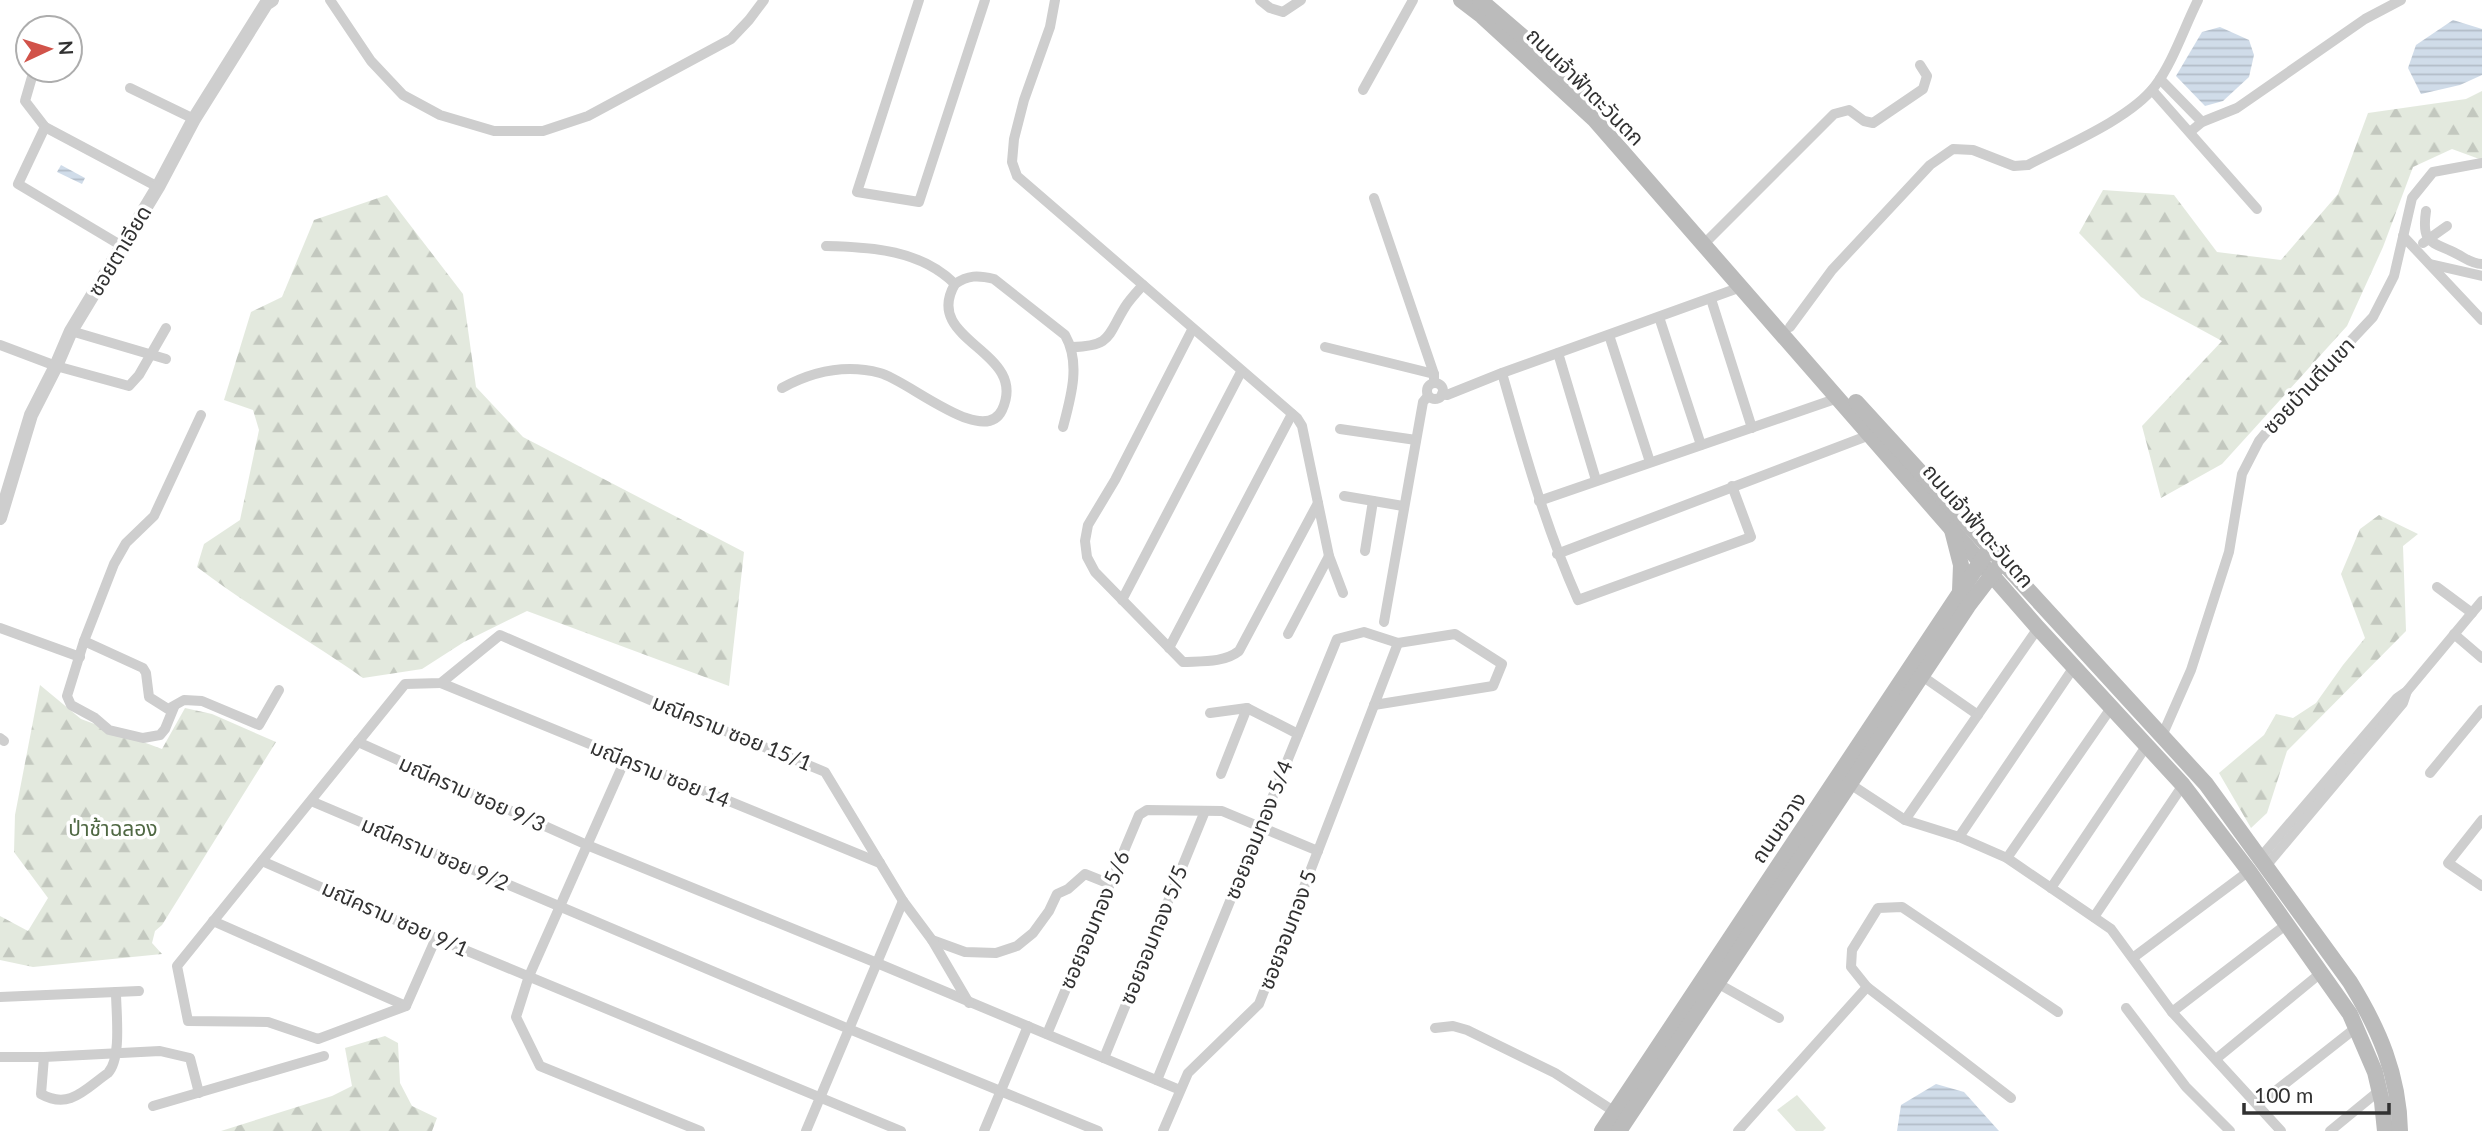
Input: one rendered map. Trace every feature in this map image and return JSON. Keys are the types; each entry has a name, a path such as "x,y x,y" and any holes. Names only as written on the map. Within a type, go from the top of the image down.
{"main road":[{"name":"ถนนเจ้าฟ้าตะวันตก","path":"1461,0 1594,119 1839,398 1992,548 2206,784 2350,982 2374,1022 2394,1076 2400,1131"},
{"name":"ถนนเจ้าฟ้าตะวันตก","path":"1479,0 1537,49 1586,98 1745,281 1790,327 1952,528 2038,628 2183,785 2322,972 2357,1027 2380,1090 2385,1131"},
{"path":"1952,528 1961,565 1964,599 2012,597"},
{"name":"ถนนขวาง","path":"1602,1131 1717,983 1844,780 1922,676 1964,599 1981,561 1992,548"},
{"name":"ถนนขวาง","path":"1619,1131 1644,1080 1964,599 2004,562"}],"street":[{"name":"ซอยตาเอียด","path":"0,517 31,415 71,331 158,187 194,119 266,4 272,0"},
{"path":"330,0 371,61 403,95 440,116 494,131 544,131 587,116 731,39 750,20 764,0"},
{"path":"919,0 857,192 919,202 985,0"},
{"path":"1055,0 1050,27 1024,100 1014,139 1012,162 1017,176 1292,414 1302,426 1329,556 1343,593"},
{"path":"1260,0 1270,8 1283,12 1301,0"},
{"path":"1363,90 1413,0"},
{"path":"1790,327 1832,270 1930,165 1953,149 1973,150 2014,166 2028,165 2107,124 2152,90 2160,79 2197,0"},
{"path":"2190,132 2202,122 2237,108 2365,19 2401,0"},
{"path":"1709,239 1834,114 1849,110 1864,121 1873,123 1923,89 1927,76 1920,65"},
{"path":"2160,79 2202,122"},
{"path":"30,84 25,101 45,127 158,187"},
{"path":"131,88 194,119"},
{"path":"2152,90 2257,209"},
{"path":"45,127 18,184 122,246"},
{"name":"ซอยบ้านตีนเขา","path":"2162,736 2191,670 2229,552 2242,474 2259,441 2373,317 2393,276 2412,198 2433,172 2482,163"},
{"path":"1374,198 1434,378 1442,386 1442,394"},
{"path":"2426,211 2424,226 2428,239 2436,247 2453,252 2475,264 2482,264"},
{"path":"2415,248 2447,226"},
{"path":"2403,236 2482,320"},
{"path":"826,246 854,246 907,255 929,263 954,284"},
{"path":"2430,264 2482,276"},
{"path":"782,388 803,376 833,369 879,372 899,379 959,416 986,423 995,419 1002,410 1006,394 1006,382 1000,367 955,327 948,315 948,301 954,284 970,276 980,275 993,279 1065,335 1072,347 1071,395 1063,427"},
{"path":"1072,347 1093,347 1107,339 1125,307 1143,285"},
{"path":"1428,396 1434,399 1442,394 1447,395 1741,287"},
{"path":"1711,299 1752,428"},
{"path":"1659,317 1701,445"},
{"path":"0,345 56,366 129,386 152,355 166,328"},
{"path":"1192,330 1115,480 1088,525 1087,557 1096,572 1183,662 1212,661 1232,656 1239,651 1318,503"},
{"path":"71,331 166,359"},
{"path":"1609,335 1650,462"},
{"path":"1325,347 1434,378"},
{"path":"1558,353 1597,480"},
{"path":"1122,600 1241,372"},
{"path":"1502,373 1539,501 1557,554 1578,600 1751,537 1732,486"},
{"path":"1384,622 1423,402 1428,396 1427,387 1434,378"},
{"path":"1539,501 1839,398"},
{"path":"1168,648 1292,414"},
{"path":"174,707 160,735 153,738 115,733 68,701 68,690 114,564 125,543 154,516 201,415"},
{"path":"1340,429 1416,440"},
{"path":"1557,554 1877,433"},
{"path":"1344,496 1404,506"},
{"path":"1365,551 1373,501"},
{"path":"1288,634 1329,556"},
{"path":"2437,587 2472,613"},
{"path":"2263,862 2397,698 2407,691 2482,601"},
{"path":"0,628 80,657"},
{"path":"1905,820 2038,628"},
{"name":"ซอยจอมทอง 5/4","path":"1157,1080 1337,639 1364,632 1398,643"},
{"path":"1374,705 1493,686 1502,664 1455,634 1398,643"},
{"path":"2455,634 2482,658"},
{"name":"มณีคราม ซอย 15/1","path":"441,683 500,635 825,772 969,1003"},
{"path":"84,641 143,668 151,700 166,708 174,707 184,700 202,701 259,725 279,690"},
{"name":"ซอยจอมทอง 5","path":"1163,1131 1188,1073 1259,1004 1398,643"},
{"path":"1959,837 2074,667"},
{"path":"1922,676 1978,715"},
{"path":"436,938 406,1006 318,1039 268,1023 188,1021 177,966 405,684 441,683"},
{"name":"มณีคราม ซอย 14","path":"441,683 880,863"},
{"path":"1221,774 1247,708"},
{"path":"1210,713 1247,708 1298,734"},
{"path":"2007,858 2111,708"},
{"path":"2430,773 2482,710"},
{"name":"มณีคราม ซอย 9/3","path":"358,742 587,845 1180,1090"},
{"path":"2051,888 2147,745"},
{"path":"625,760 529,976 516,1017 540,1066 700,1131"},
{"path":"1844,780 1905,820 1959,837 2007,858 2112,929 2172,1012 2281,1131"},
{"path":"2094,917 2183,785"},
{"name":"มณีคราม ซอย 9/2","path":"311,801 849,1029 1098,1131"},
{"name":"ซอยจอมทอง 5/6","path":"1047,1034 1139,816 1146,810 1205,811"},
{"path":"1205,811 1222,811 1318,851"},
{"name":"ซอยจอมทอง 5/5","path":"1104,1058 1205,811"},
{"path":"2482,820 2448,863 2482,886"},
{"name":"มณีคราม ซอย 9/1","path":"262,861 436,938 901,1131"},
{"path":"2134,957 2249,871"},
{"path":"932,940 965,952 996,953 1017,946 1033,933 1049,911 1056,894 1084,874 1110,884"},
{"path":"806,1131 903,901"},
{"path":"2011,1098 1867,987 1851,967 1852,950 1878,908 1902,907 2058,1012"},
{"path":"213,921 406,1006"},
{"path":"2172,1012 2287,924"},
{"path":"2216,1059 2322,972"},
{"path":"1717,983 1779,1018"},
{"path":"1742,1129 1867,987"},
{"path":"0,997 139,991"},
{"path":"44,1057 41,1094 52,1100 69,1101 108,1073 113,1068 116,1053 116,992"},
{"path":"2126,1008 2186,1087 2230,1131"},
{"path":"984,1131 1028,1026"},
{"path":"1435,1028 1453,1026 1473,1033 1555,1073 1615,1112"},
{"path":"2259,1104 2357,1027"},
{"path":"0,1057 160,1051 190,1058 199,1093"},
{"path":"153,1106 324,1056"},
{"path":"2330,1131 2380,1090"}],"green space":[{"path":"2482,91 2482,160 2452,149 2413,167 2383,247 2347,326 2222,464 2161,498 2142,426 2222,341 2141,297 2079,233 2103,190 2174,195 2217,252 2281,260 2338,194 2368,113 2466,99"},
{"path":"387,195 463,294 476,387 523,437 744,552 729,686 527,611 464,642 422,669 363,678 197,567 204,544 240,520 259,430 253,410 224,400 251,312 282,297 314,220"},
{"path":"2379,515 2418,534 2403,546 2406,631 2287,751 2267,813 2251,828 2219,773 2264,735 2276,714 2293,718 2316,703 2365,638 2341,574 2360,529"},
{"name":"ป่าช้าฉลอง","path":"40,685 81,719 162,749 185,708 212,714 276,742 162,925 155,931 152,943 162,954 33,967 0,960 0,916 28,931 48,898 14,852 15,815"},
{"path":"385,1036 398,1043 400,1083 412,1106 437,1118 432,1131 221,1131 332,1096 352,1086 345,1048"},
{"path":"1797,1095 1826,1128 1823,1131 1796,1131 1777,1110"}],"shaded area":[{"path":"2453,20 2482,29 2482,75 2460,85 2421,94 2408,68 2416,45"},
{"path":"2220,27 2249,40 2254,55 2249,77 2223,101 2205,106 2176,76 2202,32"},
{"path":"61,165 85,178 82,184 57,172"},
{"path":"1936,1084 1964,1092 1999,1131 1897,1131 1901,1105"}]}
